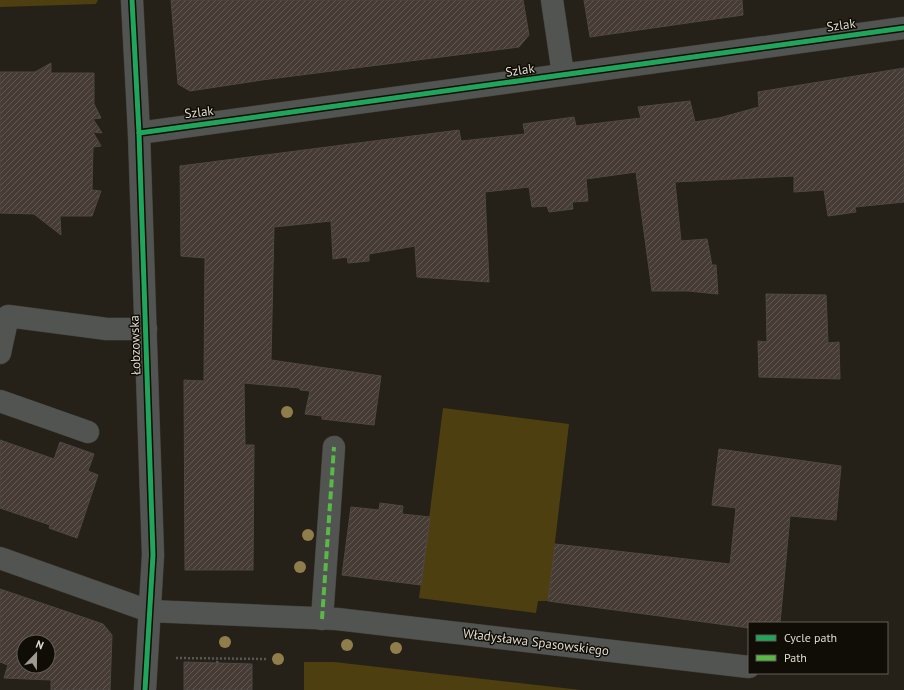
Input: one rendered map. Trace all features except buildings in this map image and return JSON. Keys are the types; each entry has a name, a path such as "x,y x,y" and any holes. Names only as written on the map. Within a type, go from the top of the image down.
{"street":[{"name":"Łobzowska","path":"132,0 139,133 153,555 145,690"},
{"path":"552,0 563,74"},
{"name":"Szlak","path":"139,133 904,28"},
{"path":"0,353 8,316 107,329 146,329"},
{"path":"0,401 88,432"},
{"path":"330,619 334,447"},
{"name":"Władysława Spasowskiego","path":"0,558 149,611 330,619 748,667"}],"path":[{"path":"176,658 268,659"},
{"path":"217,663 218,659"}],"shaded area":[{"path":"0,0 98,0 96,4 0,7"},
{"path":"443,408 569,424 548,601 538,601 536,613 419,598"},
{"path":"304,662 334,662 581,690 304,690"}],"marked path":[{"path":"322,619 334,447"}],"cycle path":[{"path":"132,0 139,133 153,555 145,690"},
{"path":"139,133 904,28"}]}
